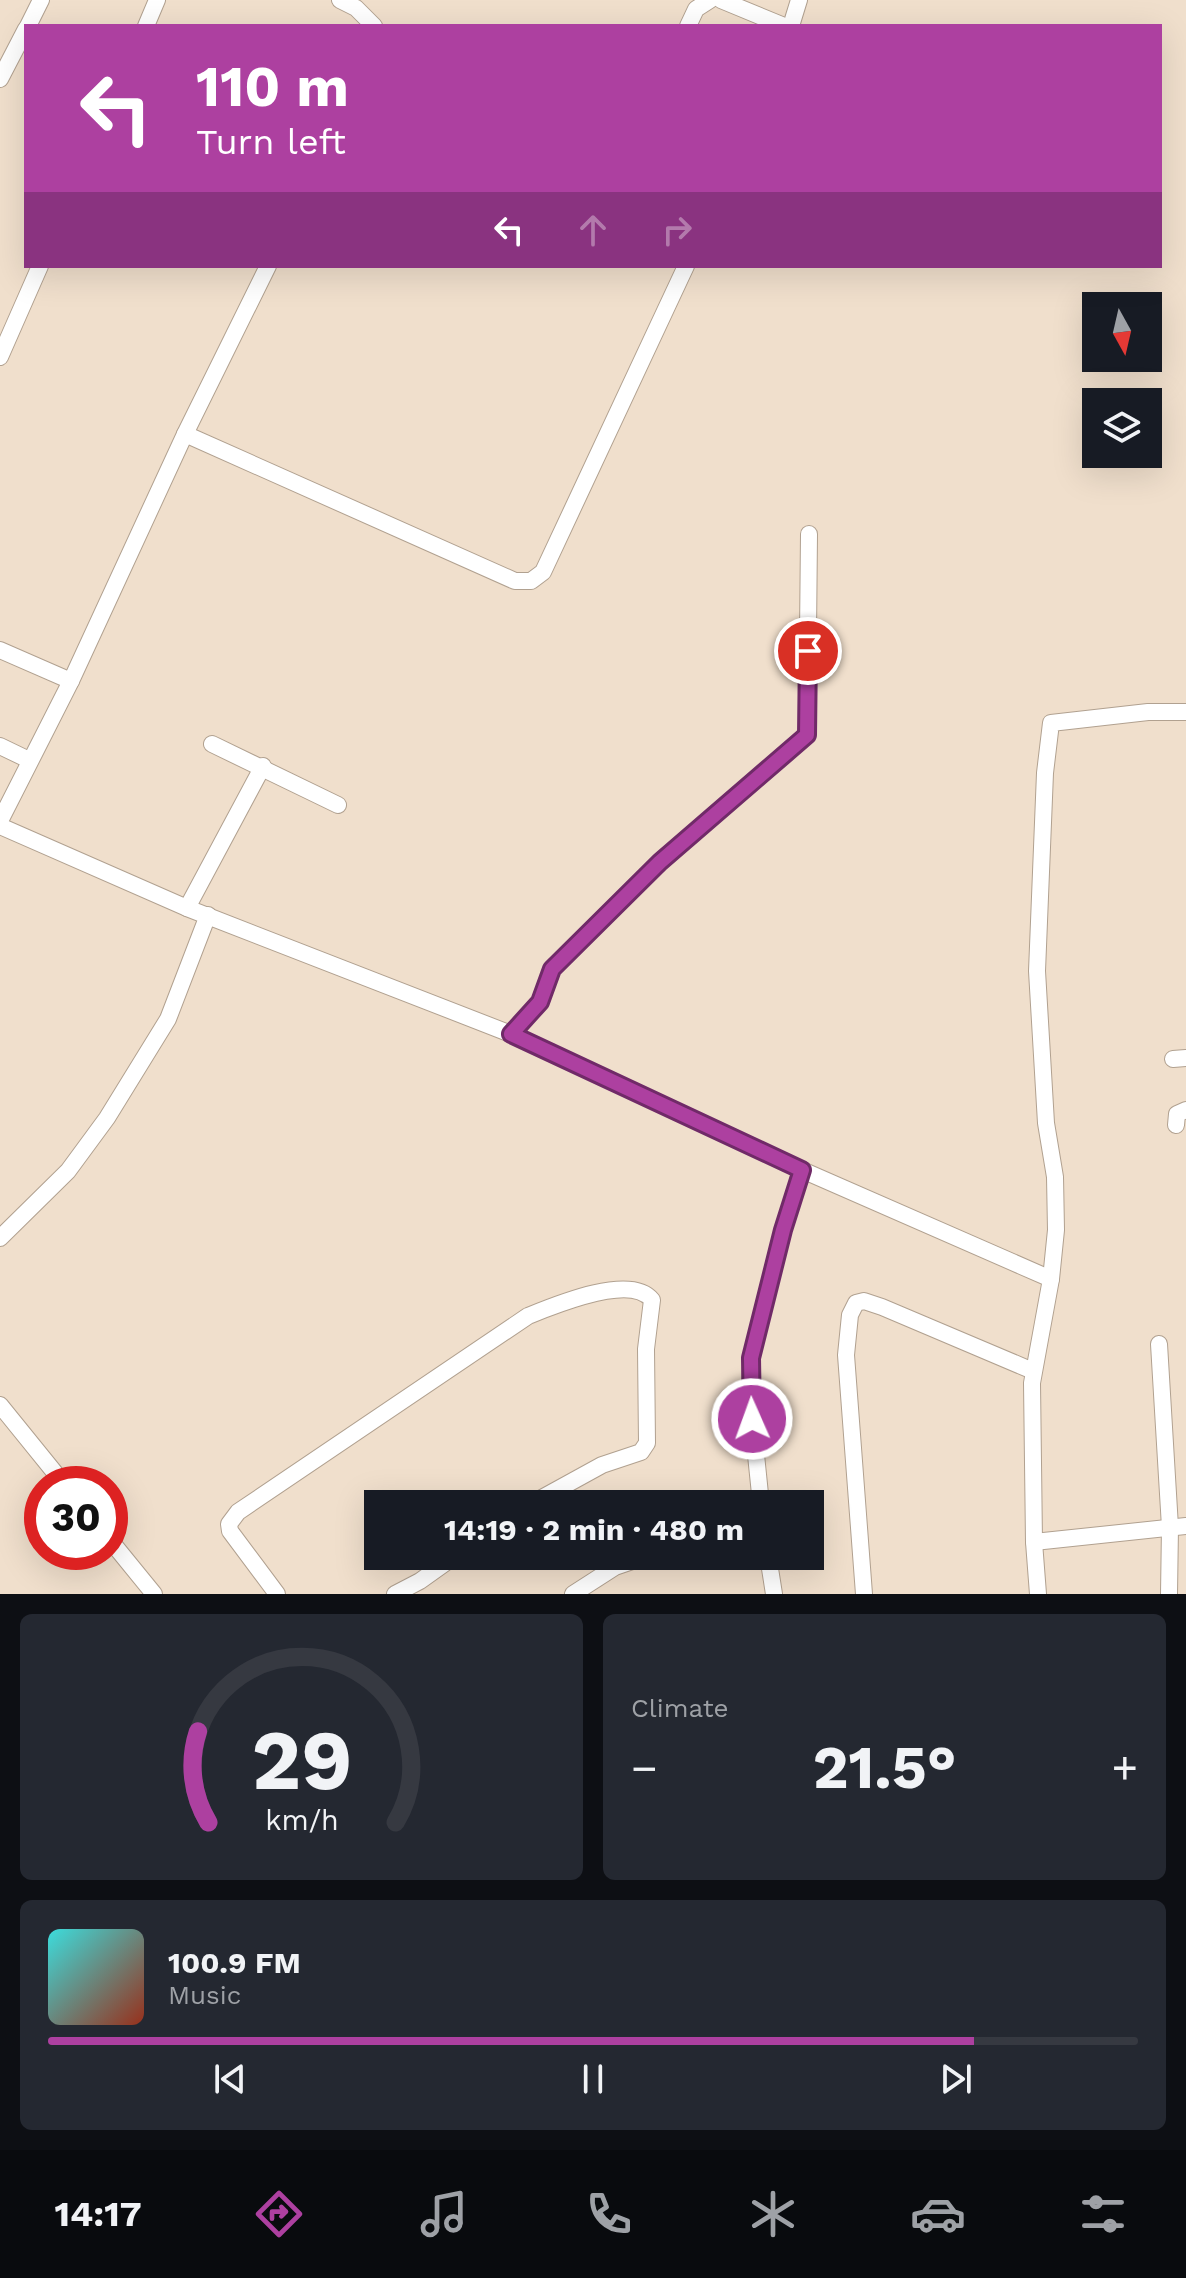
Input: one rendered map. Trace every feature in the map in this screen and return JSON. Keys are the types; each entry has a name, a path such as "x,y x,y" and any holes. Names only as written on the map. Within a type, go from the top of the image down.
{"street":[{"path":"29,24 41,0"},
{"path":"147,24 157,0"},
{"path":"340,0 356,8 374,24"},
{"path":"689,24 696,9 710,0"},
{"path":"721,0 779,24"},
{"path":"792,24 799,0"},
{"path":"0,79 24,34"},
{"path":"0,357 39,268"},
{"path":"267,268 185,434 71,681 0,823 187,908 511,1034 802,1170 1051,1279"},
{"path":"185,434 515,581 531,581 543,572 685,268"},
{"path":"511,1034 540,1002 552,969 660,862 807,735 809,534"},
{"path":"0,650 71,681"},
{"path":"1038,1594 1034,1542 1033,1371 1051,1279 1056,1230 1055,1177 1046,1123 1037,971 1045,773 1051,723 1148,712 1186,712"},
{"path":"212,744 263,766 338,805"},
{"path":"0,746 29,760"},
{"path":"187,908 263,766"},
{"path":"0,1238 20,1222 68,1171 107,1118 168,1019 208,915"},
{"path":"1176,1125 1177,1114 1186,1110"},
{"path":"760,1490 750,1396 751,1358 783,1230 802,1170"},
{"path":"277,1594 230,1531 229,1524 238,1512 528,1316 572,1298 633,1288 646,1292 652,1300 646,1349 647,1443 641,1452 602,1465 556,1490"},
{"path":"864,1594 846,1355 850,1315 856,1303 864,1301 882,1307 1033,1371"},
{"path":"1159,1344 1178,1527 1169,1594"},
{"path":"0,1405 49,1466"},
{"path":"1034,1542 1178,1527"},
{"path":"128,1562 154,1594"},
{"path":"395,1594 425,1587 441,1570"},
{"path":"573,1594 610,1570"},
{"path":"770,1570 774,1594"}],"route":[{"path":"752,1419 751,1358 783,1230 802,1170 511,1034 540,1002 552,969 660,862 807,735 808,651"}]}
